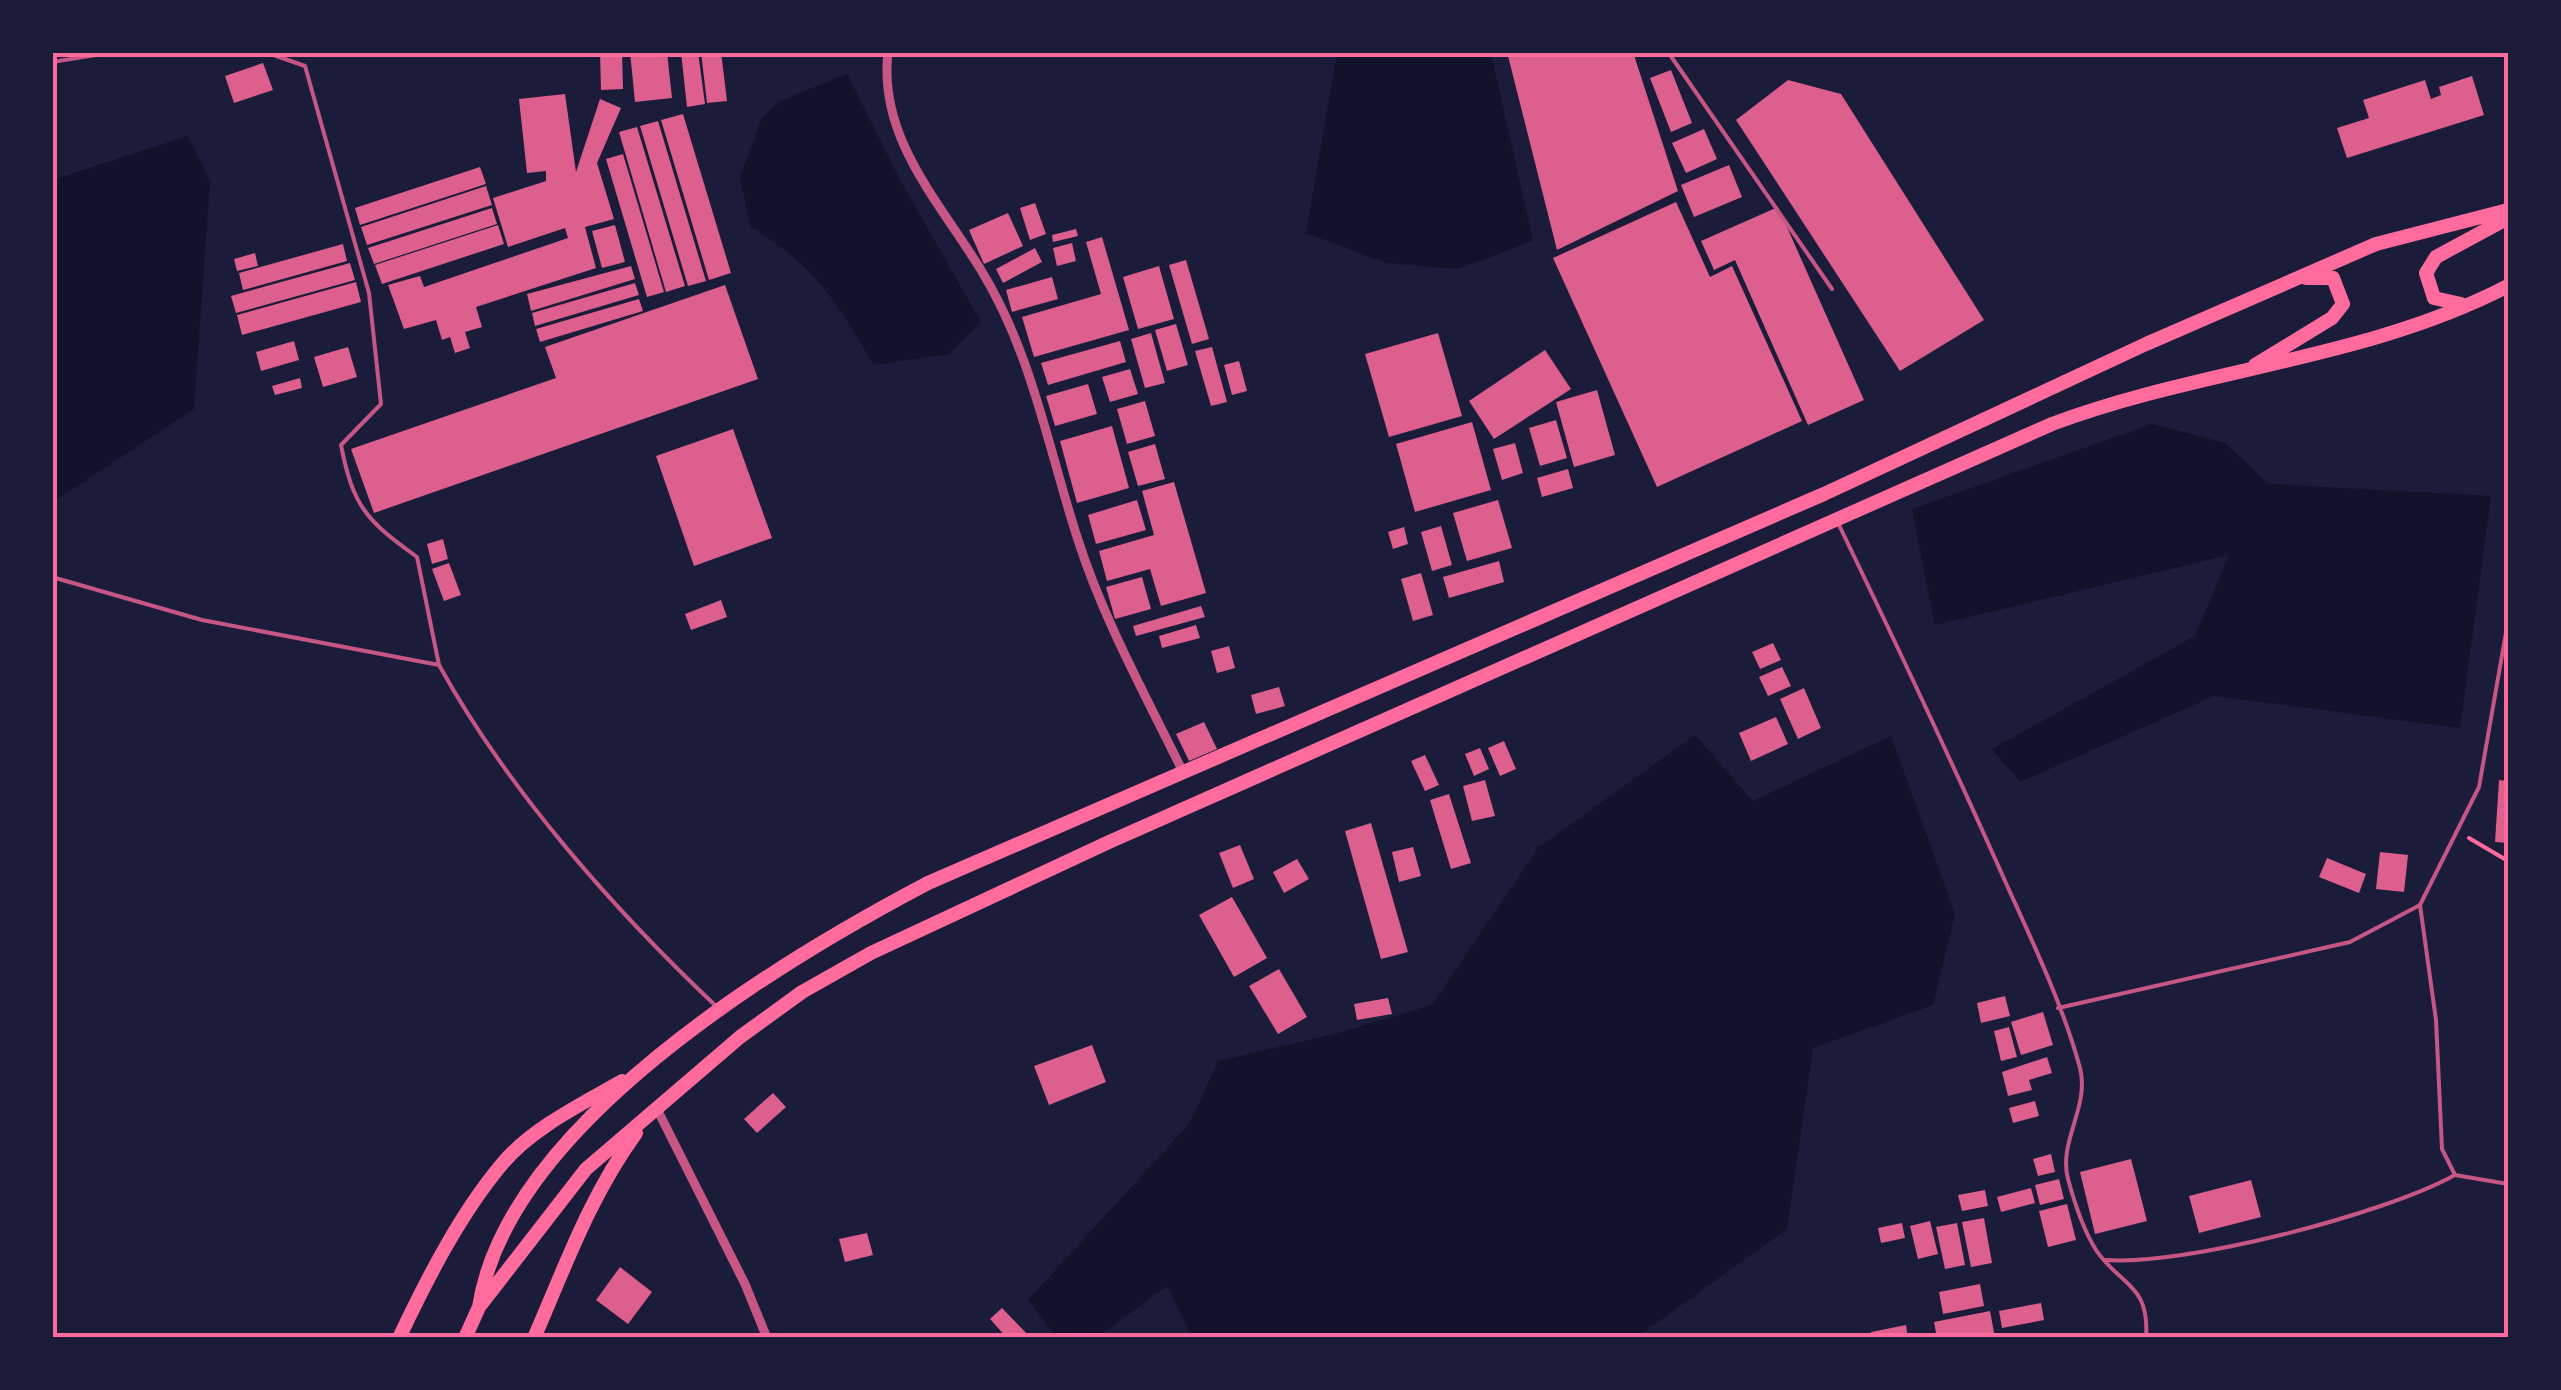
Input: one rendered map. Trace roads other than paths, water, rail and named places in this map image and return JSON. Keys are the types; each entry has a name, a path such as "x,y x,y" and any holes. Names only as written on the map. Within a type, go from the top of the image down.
{"highway":[{"path":"399,1338 423,1288 502,1164 569,1112 636,1073 718,1008 860,918 928,882 1824,494 2290,281 2420,229 2508,214"},
{"path":"2467,304 2434,298 2426,273 2436,257 2508,214"},
{"path":"2240,374 2332,318 2343,304 2333,278 2318,276 2290,281"},
{"path":"465,1338 480,1307 586,1169 740,1037 802,992 871,953 1126,834 2052,424 2116,400 2240,374 2388,336 2508,286"},
{"path":"480,1307 490,1261 521,1207 566,1148 636,1073"},
{"path":"534,1338 562,1264 596,1197 643,1124"}],"street":[{"path":"888,52 887,100 895,127 927,189 1010,320 1094,584 1184,774"},
{"path":"658,1111 746,1284 767,1338"}],"lane":[{"path":"52,62 114,52"},
{"path":"265,52 305,66 369,294 381,404 341,445 348,482 372,524 417,557 439,665 477,734 649,943 718,1008"},
{"path":"1668,52 1832,289"},
{"path":"1837,520 1926,705 2058,1008 2082,1086 2080,1110 2067,1149 2068,1180 2093,1243 2136,1288 2144,1305 2146,1338"},
{"path":"52,577 202,620 439,665"},
{"path":"2455,1174 2442,1149 2436,1020 2420,905 2479,787 2508,621"},
{"path":"2058,1008 2350,942 2420,905"},
{"path":"2106,1260 2135,1262 2186,1254 2341,1217 2425,1191 2455,1174 2508,1184"}]}
